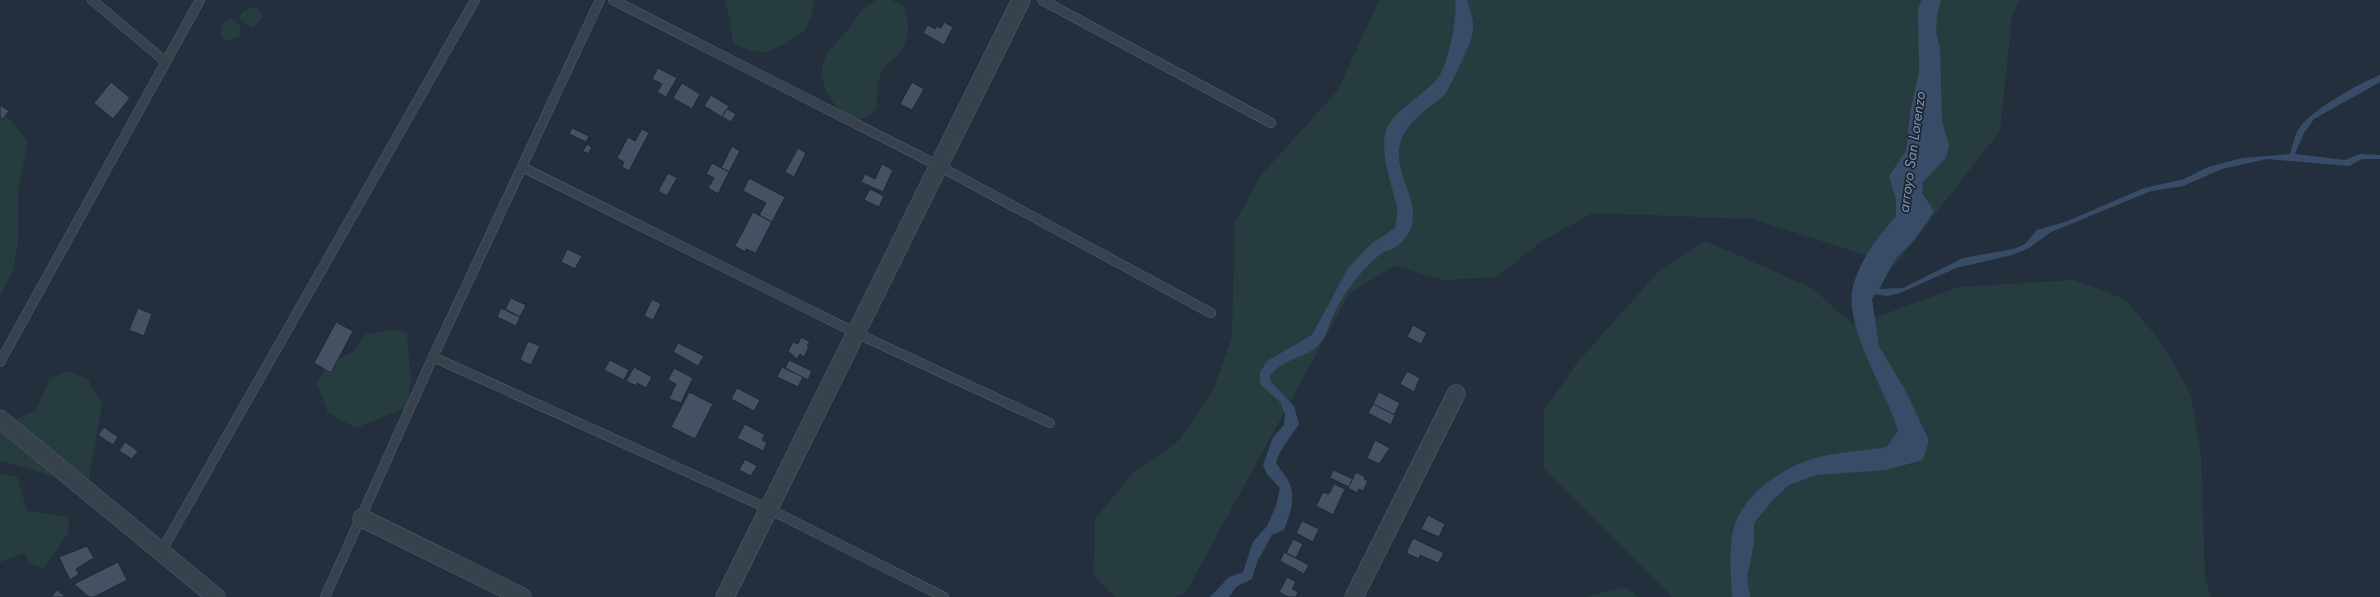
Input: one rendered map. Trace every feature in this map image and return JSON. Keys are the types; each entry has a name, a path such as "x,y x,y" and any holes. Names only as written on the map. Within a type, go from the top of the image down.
{"street":[{"path":"725,597 1021,0"},
{"path":"1354,597 1456,394"},
{"path":"0,420 216,597"},
{"path":"362,518 522,597"}],"lane":[{"path":"92,0 166,62"},
{"path":"0,362 200,0"},
{"path":"161,552 475,0"},
{"path":"325,597 362,518 433,357 600,0"},
{"path":"613,0 939,166 1211,313"},
{"path":"1042,0 1271,123"},
{"path":"522,167 856,333 1050,423"},
{"path":"433,357 769,509 944,597"}],"green space":[{"path":"724,0 814,0 810,20 803,32 767,52 752,51 733,44 729,15"},
{"path":"876,0 892,0 904,7 908,33 901,50 883,69 878,89 876,109 865,118 852,122 838,108 826,91 822,73 823,63 830,50 848,30 860,13 870,3"},
{"path":"1379,0 2019,0 2012,16 2000,131 1895,265 1753,219 1593,213 1542,241 1497,277 1445,280 1394,266 1349,294 1186,592 1176,597 1116,597 1094,576 1095,519 1132,474 1178,441 1213,391 1232,337 1235,222 1262,174 1338,90"},
{"path":"252,7 257,8 264,17 252,28 240,19 242,12"},
{"path":"230,18 241,26 239,36 228,41 221,37 221,25"},
{"path":"0,109 28,141 18,192 18,242 13,270 0,296"},
{"path":"1706,241 1812,288 1854,325 1959,287 2074,280 2125,299 2161,342 2191,395 2201,456 2205,577 2211,597 1672,597 1544,468 1544,411 1577,363 1658,272"},
{"path":"393,330 407,333 411,381 407,407 356,428 328,413 317,383 328,365 353,352 366,334"},
{"path":"66,371 87,378 102,404 86,496 61,479 0,460 0,423 10,422 36,410 50,379"},
{"path":"0,473 17,477 27,511 69,517 68,533 44,569 30,563 24,553 0,562"},
{"path":"1625,587 1639,597 1586,597"}],"water":[{"path":"1455,0 1467,0 1473,22 1471,40 1444,96 1414,121 1404,133 1401,141 1399,152 1402,175 1413,208 1413,219 1410,230 1398,246 1380,254 1357,278 1341,300 1322,341 1310,352 1283,364 1270,376 1271,382 1294,406 1299,424 1283,447 1276,462 1291,486 1292,505 1284,530 1272,535 1257,562 1252,579 1236,587 1229,597 1210,597 1229,577 1243,572 1253,542 1267,526 1276,506 1280,488 1267,474 1263,465 1273,437 1284,425 1285,414 1280,402 1260,384 1260,372 1267,361 1312,335 1348,268 1372,243 1395,228 1397,207 1387,168 1384,147 1387,128 1390,122 1432,84 1441,73 1445,64 1454,29 1456,7"},
{"name":"arroyo San Lorenzo","path":"1922,0 1941,0 1937,15 1936,33 1940,47 1942,121 1949,146 1946,158 1923,182 1922,193 1934,211 1916,238 1897,257 1879,289 1903,288 1963,258 2014,249 2025,244 2037,230 2068,221 2144,188 2184,179 2208,167 2242,158 2290,154 2298,130 2313,114 2335,98 2380,75 2380,82 2314,119 2304,133 2295,154 2345,160 2360,154 2380,155 2380,159 2362,159 2349,166 2267,159 2222,169 2183,186 2151,191 2051,232 2029,248 2012,255 1956,268 1900,293 1887,296 1875,294 1872,299 1879,346 1904,388 1929,440 1923,460 1886,470 1816,475 1789,485 1773,500 1754,523 1754,543 1747,578 1750,597 1732,597 1730,560 1733,532 1741,512 1757,491 1779,475 1803,462 1823,456 1887,447 1898,430 1860,339 1854,320 1852,302 1853,286 1865,257 1883,231 1896,216 1896,200 1889,176 1906,151 1910,113 1919,72 1918,9"}],"building":[{"path":"944,22 953,27 944,45 923,33 928,25 935,29 937,26 941,28"},
{"path":"658,68 677,78 666,97 657,92 662,84 652,79"},
{"path":"111,82 130,98 113,119 94,103"},
{"path":"912,82 924,89 912,110 900,104"},
{"path":"682,83 700,94 692,109 673,98"},
{"path":"711,95 729,106 722,117 704,106"},
{"path":"0,105 9,111 3,119 0,117"},
{"path":"727,109 736,114 731,122 722,117"},
{"path":"572,128 589,136 586,142 569,134"},
{"path":"642,129 649,133 629,171 622,167 624,162 617,158 628,137 635,141"},
{"path":"587,144 592,147 588,154 583,151"},
{"path":"732,146 740,151 729,172 721,168"},
{"path":"798,148 806,153 794,177 785,172"},
{"path":"712,163 729,172 718,194 708,188 714,178 706,174"},
{"path":"882,164 893,170 883,192 861,182 865,174 875,179"},
{"path":"668,173 677,178 667,196 658,191"},
{"path":"749,178 785,197 772,222 759,215 766,203 743,191"},
{"path":"870,189 884,196 879,207 864,200"},
{"path":"753,212 772,222 756,253 746,249 745,252 735,246"},
{"path":"567,249 582,256 575,269 561,262"},
{"path":"511,298 526,305 520,317 505,309"},
{"path":"652,299 661,304 653,320 644,316"},
{"path":"138,308 152,314 144,336 129,330"},
{"path":"501,308 520,317 516,326 497,317"},
{"path":"336,322 353,331 331,373 314,363"},
{"path":"1413,325 1427,333 1421,344 1407,337"},
{"path":"801,337 810,342 807,346 809,347 804,357 800,354 797,359 788,351 793,342 798,344"},
{"path":"528,341 540,346 531,365 520,360"},
{"path":"678,343 704,356 698,366 673,352"},
{"path":"610,360 629,370 624,380 604,370"},
{"path":"789,360 812,371 808,380 785,368"},
{"path":"634,367 652,377 646,388 637,383 636,386 626,381"},
{"path":"782,367 803,377 798,387 777,377"},
{"path":"674,368 693,378 681,403 669,399 676,384 668,380"},
{"path":"1407,371 1420,378 1414,392 1400,384"},
{"path":"737,388 760,400 754,411 731,399"},
{"path":"689,392 713,404 695,439 671,427"},
{"path":"1379,392 1400,403 1394,415 1373,404"},
{"path":"1373,404 1395,415 1391,425 1368,413"},
{"path":"745,424 765,435 762,440 767,443 763,451 737,438"},
{"path":"104,427 118,437 113,445 98,435"},
{"path":"1375,440 1390,448 1379,464 1367,458"},
{"path":"125,442 138,451 132,459 119,451"},
{"path":"745,459 757,466 751,476 739,470"},
{"path":"1333,470 1353,479 1349,487 1330,478"},
{"path":"1356,472 1365,477 1364,479 1368,481 1363,491 1359,489 1357,493 1348,488"},
{"path":"1334,484 1345,489 1333,515 1316,506 1323,492 1329,494"},
{"path":"1428,515 1445,524 1439,537 1421,529"},
{"path":"1302,521 1319,529 1313,542 1296,533"},
{"path":"1413,538 1444,553 1438,563 1420,555 1419,559 1406,553"},
{"path":"1293,539 1303,544 1296,558 1286,553"},
{"path":"87,546 94,558 76,569 79,574 70,580 59,557"},
{"path":"1284,552 1309,565 1304,574 1280,561"},
{"path":"118,562 127,580 94,597 89,597 74,584"},
{"path":"1287,577 1296,582 1292,589 1298,592 1296,597 1288,597 1279,592"},
{"path":"57,590 66,597 51,597"}]}
